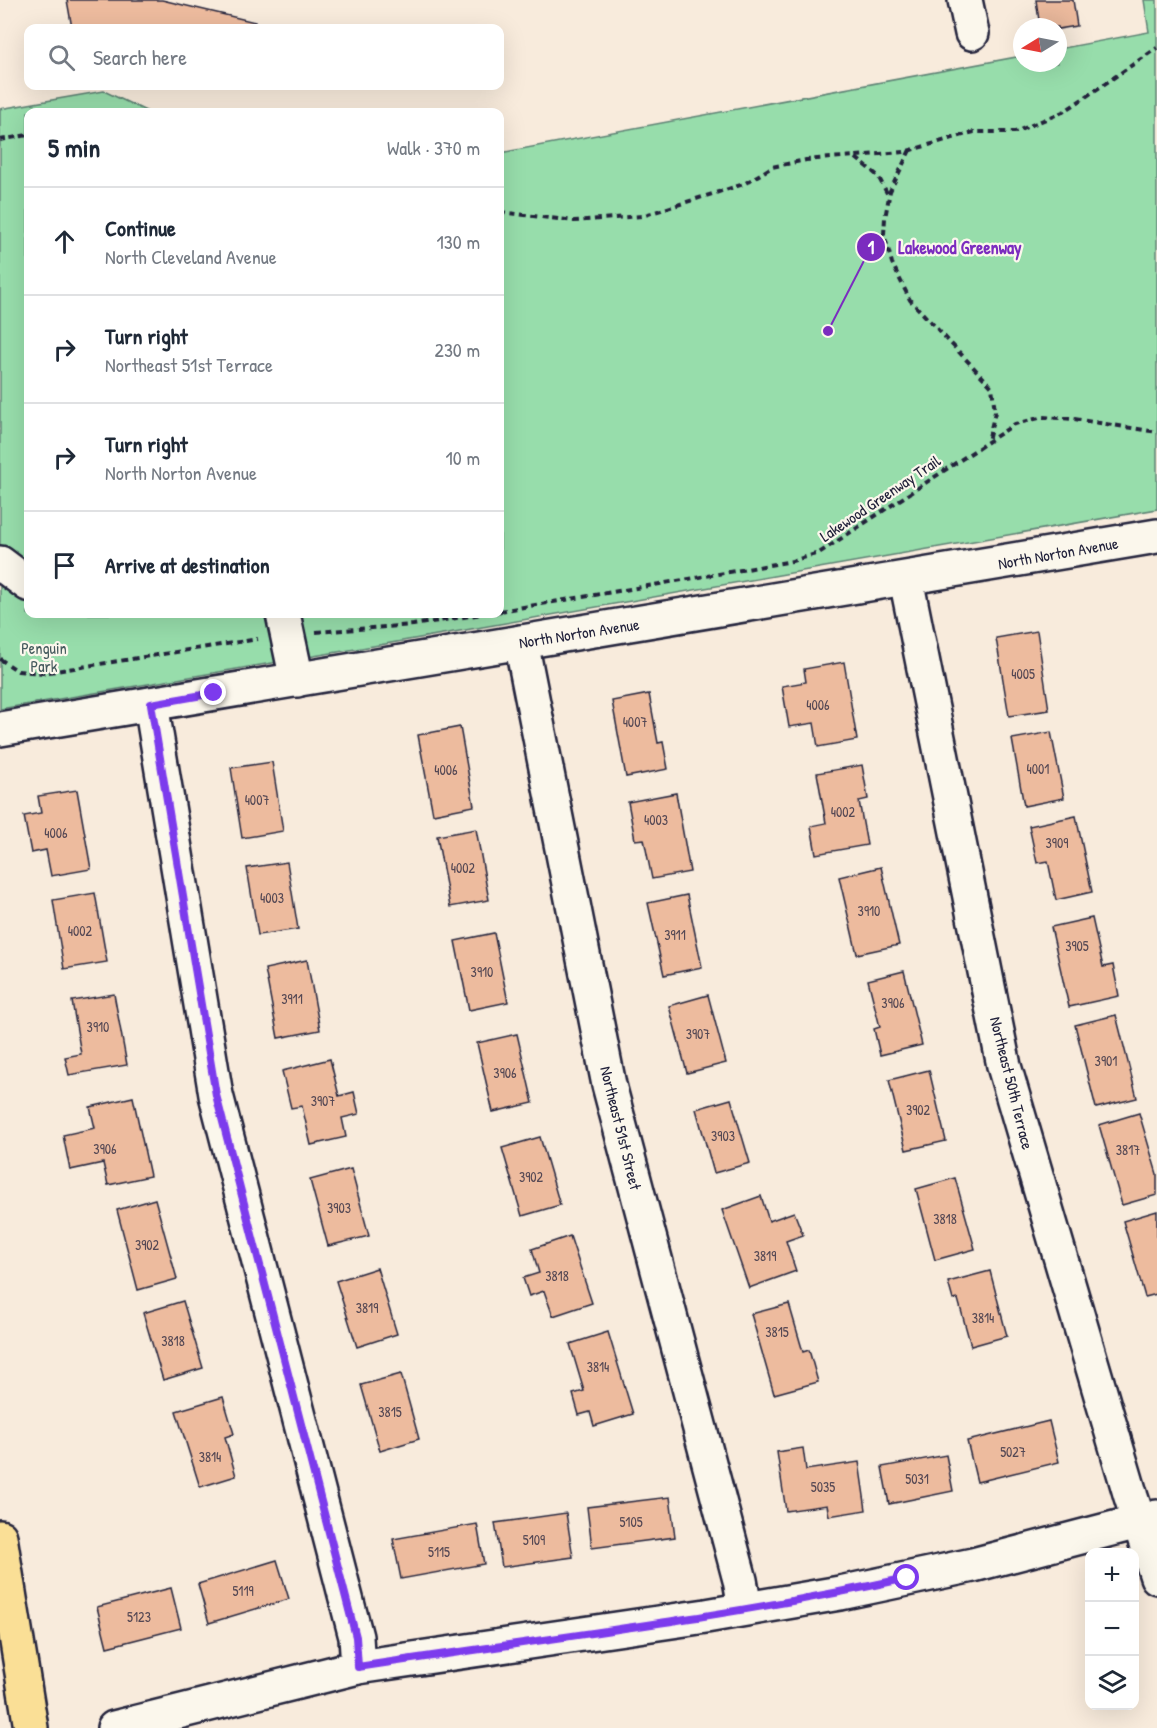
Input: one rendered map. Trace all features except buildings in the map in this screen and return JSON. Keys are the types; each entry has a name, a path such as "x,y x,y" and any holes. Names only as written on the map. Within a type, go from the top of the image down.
{"main road":[{"path":"0,1537 31,1728"}],"street":[{"path":"965,0 972,33"},
{"name":"North Norton Avenue","path":"0,729 1157,536"},
{"path":"0,563 24,581"},
{"name":"Northeast 50th Terrace","path":"906,579 1004,1066 1148,1520 1157,1577"},
{"path":"285,624 297,680"},
{"name":"Northeast 51st Street","path":"521,642 609,1085 740,1580 745,1608"},
{"path":"151,704 216,1095 356,1637 358,1667"},
{"path":"114,1728 358,1667 706,1616 840,1593 973,1564 1148,1520"}],"path":[{"path":"504,213 574,222 642,216 744,184 772,166 806,160 910,150 974,132 1015,132 1065,111 1157,48"},
{"path":"0,140 24,136"},
{"path":"910,150 889,198 884,234 892,263 910,300 992,387 995,412 988,442"},
{"path":"854,157 878,176 889,198"},
{"name":"Lakewood Greenway Trail","path":"504,610 792,561 819,553 1016,424 1043,417 1074,419 1157,432"},
{"path":"0,659 18,671 43,673 285,624 414,625 457,618"}],"green space":[{"name":"Penguin Park","path":"1144,0 1157,0 1157,509 0,709 0,109 104,91 140,108 24,108 24,618 504,618 504,152 1013,58 1013,72 1067,72 1067,47 1149,32"}],"place":[{"name":"Lakewood Greenway","path":"828,331"}],"route":[{"path":"214,693 151,704 216,1095 356,1637 358,1667 706,1616 840,1593 907,1578"}]}
